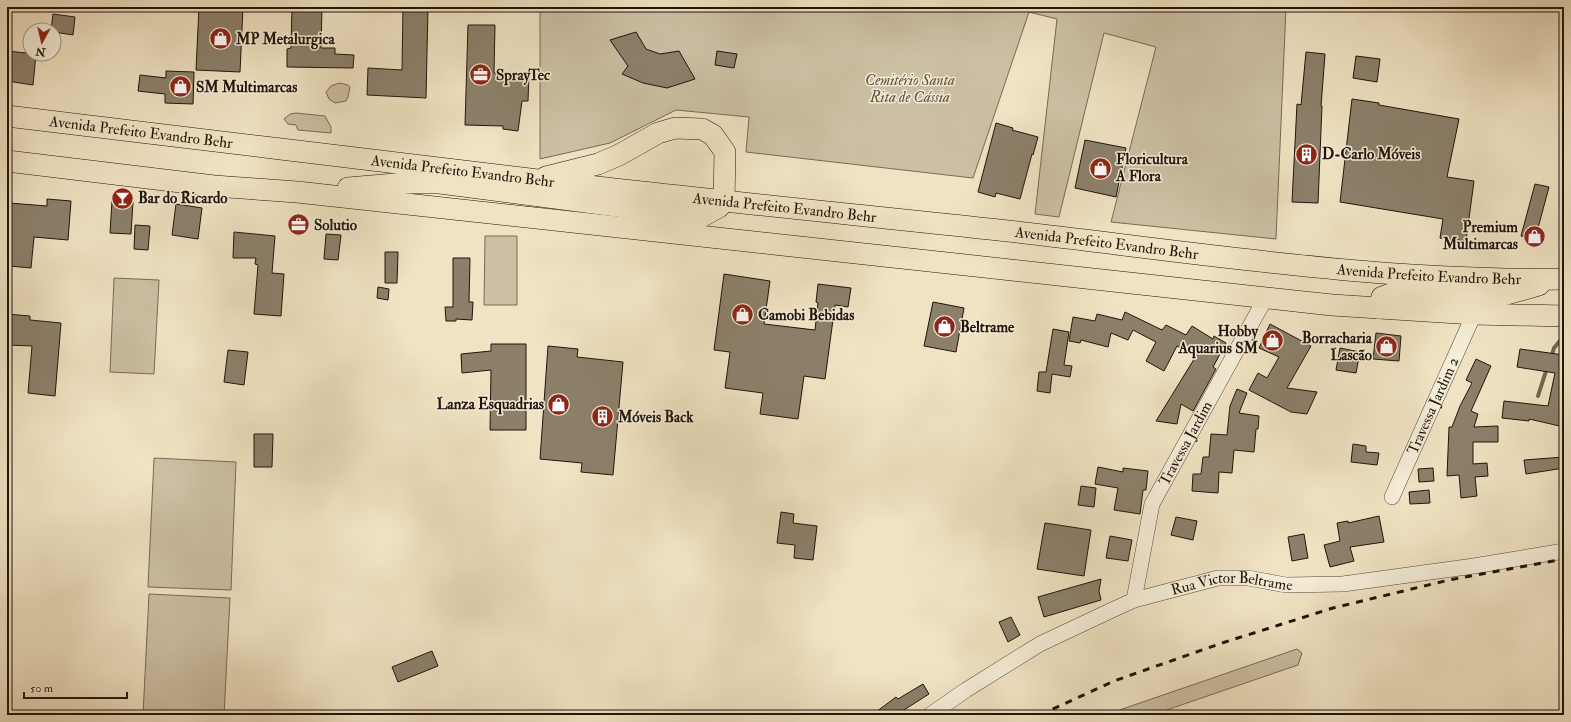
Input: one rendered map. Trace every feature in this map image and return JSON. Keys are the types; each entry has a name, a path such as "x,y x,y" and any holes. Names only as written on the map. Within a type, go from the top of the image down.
{"highway":[{"name":"Avenida Prefeito Evandro Behr","path":"7,116 536,180 1000,230 1296,265 1474,277 1562,279"},
{"path":"297,192 407,183 440,183 701,217 719,207 724,201 725,152 713,135 702,129 675,128 658,133 619,155 598,164 536,180"},
{"path":"7,161 200,184 297,192 1332,305 1474,314 1564,316"},
{"path":"1379,308 1382,297 1393,293 1500,296 1562,279"}],"street":[{"name":"Travessa Jardim","path":"1134,600 1152,504 1266,298"},
{"name":"Travessa Jardim 2","path":"1392,497 1474,314"},
{"name":"Rua Victor Beltrame","path":"930,715 966,690 1040,644 1134,600 1218,578 1248,578 1286,585 1343,584 1474,566 1564,551"}],"green space":[{"name":"Cemitério Santa Rita de Cássia","path":"540,7 1286,7 1276,239 1111,222 1156,47 1104,33 1059,217 1035,214 1057,19 1029,12 973,178 746,152 749,117 676,110 610,143 540,159"},
{"path":"339,83 350,87 348,97 346,101 335,103 329,99 326,92 331,86"},
{"path":"296,113 325,116 331,127 331,133 298,130 296,125 288,124 284,119 290,114"},
{"path":"485,236 517,236 517,305 484,305"},
{"path":"114,278 159,280 154,374 110,372"},
{"path":"154,458 236,462 231,590 148,587"},
{"path":"149,594 230,598 224,715 143,715"},
{"path":"1297,649 1302,653 1298,665 1152,715 1105,715"}],"building":[{"name":"MP Metalurgica","path":"199,7 243,7 240,72 196,70"},
{"path":"292,7 322,7 321,48 335,48 335,54 354,55 353,68 287,67 287,49 291,48"},
{"path":"403,7 428,7 426,98 367,95 368,68 402,70"},
{"path":"53,14 75,17 73,35 62,33 62,22 52,22"},
{"name":"SprayTec","path":"468,25 495,25 494,73 529,74 528,101 522,101 518,131 503,129 503,126 465,125"},
{"path":"636,32 646,49 660,54 679,51 695,79 667,88 643,83 622,74 628,66 610,40"},
{"path":"7,51 22,53 22,62 35,62 33,85 7,81"},
{"path":"717,51 737,54 734,68 715,65"},
{"name":"D-Carlo Móveis","path":"1306,52 1325,54 1321,106 1318,203 1292,202 1297,104 1301,105"},
{"path":"1356,56 1380,59 1377,82 1353,78"},
{"name":"SM Multimarcas","path":"166,71 194,72 193,104 165,103 165,94 138,91 140,75 166,78"},
{"path":"1352,99 1459,119 1447,177 1474,181 1466,241 1440,238 1443,219 1340,202"},
{"path":"996,123 1013,128 1012,130 1038,137 1020,199 996,193 995,197 978,192"},
{"name":"Floricultura A Flora","path":"1085,140 1126,148 1116,197 1075,188"},
{"path":"1535,184 1549,187 1535,239 1521,236"},
{"path":"47,199 71,201 68,240 34,237 31,268 9,266 11,246 7,246 9,203 47,206"},
{"path":"112,201 133,202 131,234 110,233"},
{"path":"176,204 202,208 198,239 172,235"},
{"path":"135,225 150,226 148,250 134,249"},
{"path":"234,232 275,236 272,273 284,274 281,316 254,314 258,265 255,264 256,258 233,258"},
{"path":"326,234 341,235 338,260 324,259"},
{"path":"385,252 398,252 397,283 385,283"},
{"path":"453,258 470,258 469,302 473,302 472,320 456,319 456,321 446,321 445,307 453,307"},
{"path":"724,274 770,281 764,324 815,330 818,303 816,302 818,284 851,288 848,307 835,305 825,379 804,376 798,419 760,414 763,393 725,388 730,352 714,350"},
{"path":"378,287 389,289 388,300 377,298"},
{"name":"Beltrame","path":"933,302 964,308 956,352 924,346"},
{"path":"1125,312 1162,330 1166,325 1186,335 1192,326 1213,339 1214,336 1226,343 1213,367 1216,369 1193,411 1181,404 1177,424 1156,421 1196,356 1177,346 1164,371 1146,361 1156,342 1133,330 1128,340 1111,333 1108,347 1081,340 1080,343 1069,341 1073,317 1095,321 1097,314 1122,320"},
{"path":"7,314 30,316 30,320 61,323 55,396 28,393 32,346 7,345"},
{"path":"1270,324 1311,346 1287,388 1317,392 1307,414 1291,412 1249,390 1258,373 1267,378 1279,357 1259,348"},
{"path":"1053,329 1069,332 1064,365 1072,366 1070,377 1052,374 1050,393 1037,391 1039,372 1046,372"},
{"name":"Borracharia Lascão","path":"1376,333 1401,336 1399,361 1373,359"},
{"path":"491,344 526,344 526,430 490,430 491,370 462,373 461,354 491,351"},
{"path":"548,346 578,349 577,357 623,362 613,475 581,472 582,463 540,459"},
{"path":"1340,348 1360,352 1356,373 1336,370"},
{"path":"1520,349 1564,355 1564,427 1529,419 1529,421 1502,418 1504,401 1548,406 1555,373 1517,367"},
{"path":"228,350 248,352 244,385 224,382"},
{"path":"1476,359 1491,366 1471,411 1478,414 1474,427 1498,426 1498,442 1473,442 1473,464 1487,463 1488,476 1475,477 1477,496 1461,498 1459,475 1447,476 1449,427 1452,427 1460,406 1472,383 1466,380"},
{"path":"1237,389 1247,393 1239,413 1259,416 1254,452 1234,450 1232,473 1219,472 1218,493 1192,491 1193,474 1201,474 1203,457 1209,457 1211,434 1227,435 1230,406"},
{"path":"254,434 273,434 272,467 254,467"},
{"path":"1353,444 1366,446 1366,452 1379,453 1377,465 1351,462"},
{"path":"1564,457 1564,468 1526,474 1524,460"},
{"path":"1098,467 1123,472 1123,468 1148,471 1146,490 1143,490 1140,514 1114,510 1118,488 1095,484"},
{"path":"1433,468 1434,481 1419,482 1418,469"},
{"path":"1081,486 1096,488 1094,507 1078,505"},
{"path":"1429,490 1430,503 1410,504 1409,492"},
{"path":"781,512 794,514 793,523 817,526 813,560 794,558 795,545 777,543"},
{"path":"1379,516 1384,542 1350,547 1354,561 1330,567 1324,545 1340,541 1337,523 1348,521 1348,523"},
{"path":"1176,517 1197,521 1193,540 1171,535"},
{"path":"1045,523 1091,530 1084,576 1037,569"},
{"path":"1304,534 1308,558 1292,561 1288,537"},
{"path":"1110,536 1132,540 1128,561 1106,558"},
{"path":"1101,579 1099,591 1101,600 1044,617 1038,597"},
{"path":"1011,617 1020,635 1008,642 999,622"},
{"path":"432,651 438,666 398,682 392,667"},
{"path":"923,684 929,694 896,715 872,715 896,697 898,699"}],"waterway":[{"path":"1551,358 1554,348 1564,336"},
{"path":"1538,396 1547,368"}],"railway":[{"path":"1040,715 1114,681 1222,643 1333,608 1449,580 1564,559"}],"place":[{"name":"MP Metalurgica","path":"220,39"},
{"name":"SprayTec","path":"480,75"},
{"name":"SM Multimarcas","path":"180,87"},
{"name":"D-Carlo Móveis","path":"1307,154"},
{"name":"Floricultura A Flora","path":"1100,168"},
{"name":"Bar do Ricardo","path":"122,198"},
{"name":"Solutio","path":"299,225"},
{"name":"Premium Multimarcas","path":"1534,236"},
{"name":"Camobi Bebidas","path":"742,315"},
{"name":"Beltrame","path":"944,327"},
{"name":"Hobby Aquarius SM","path":"1273,340"},
{"name":"Borracharia Lascão","path":"1387,347"},
{"name":"Lanza Esquadrias","path":"559,404"},
{"name":"Móveis Back","path":"602,417"}]}
